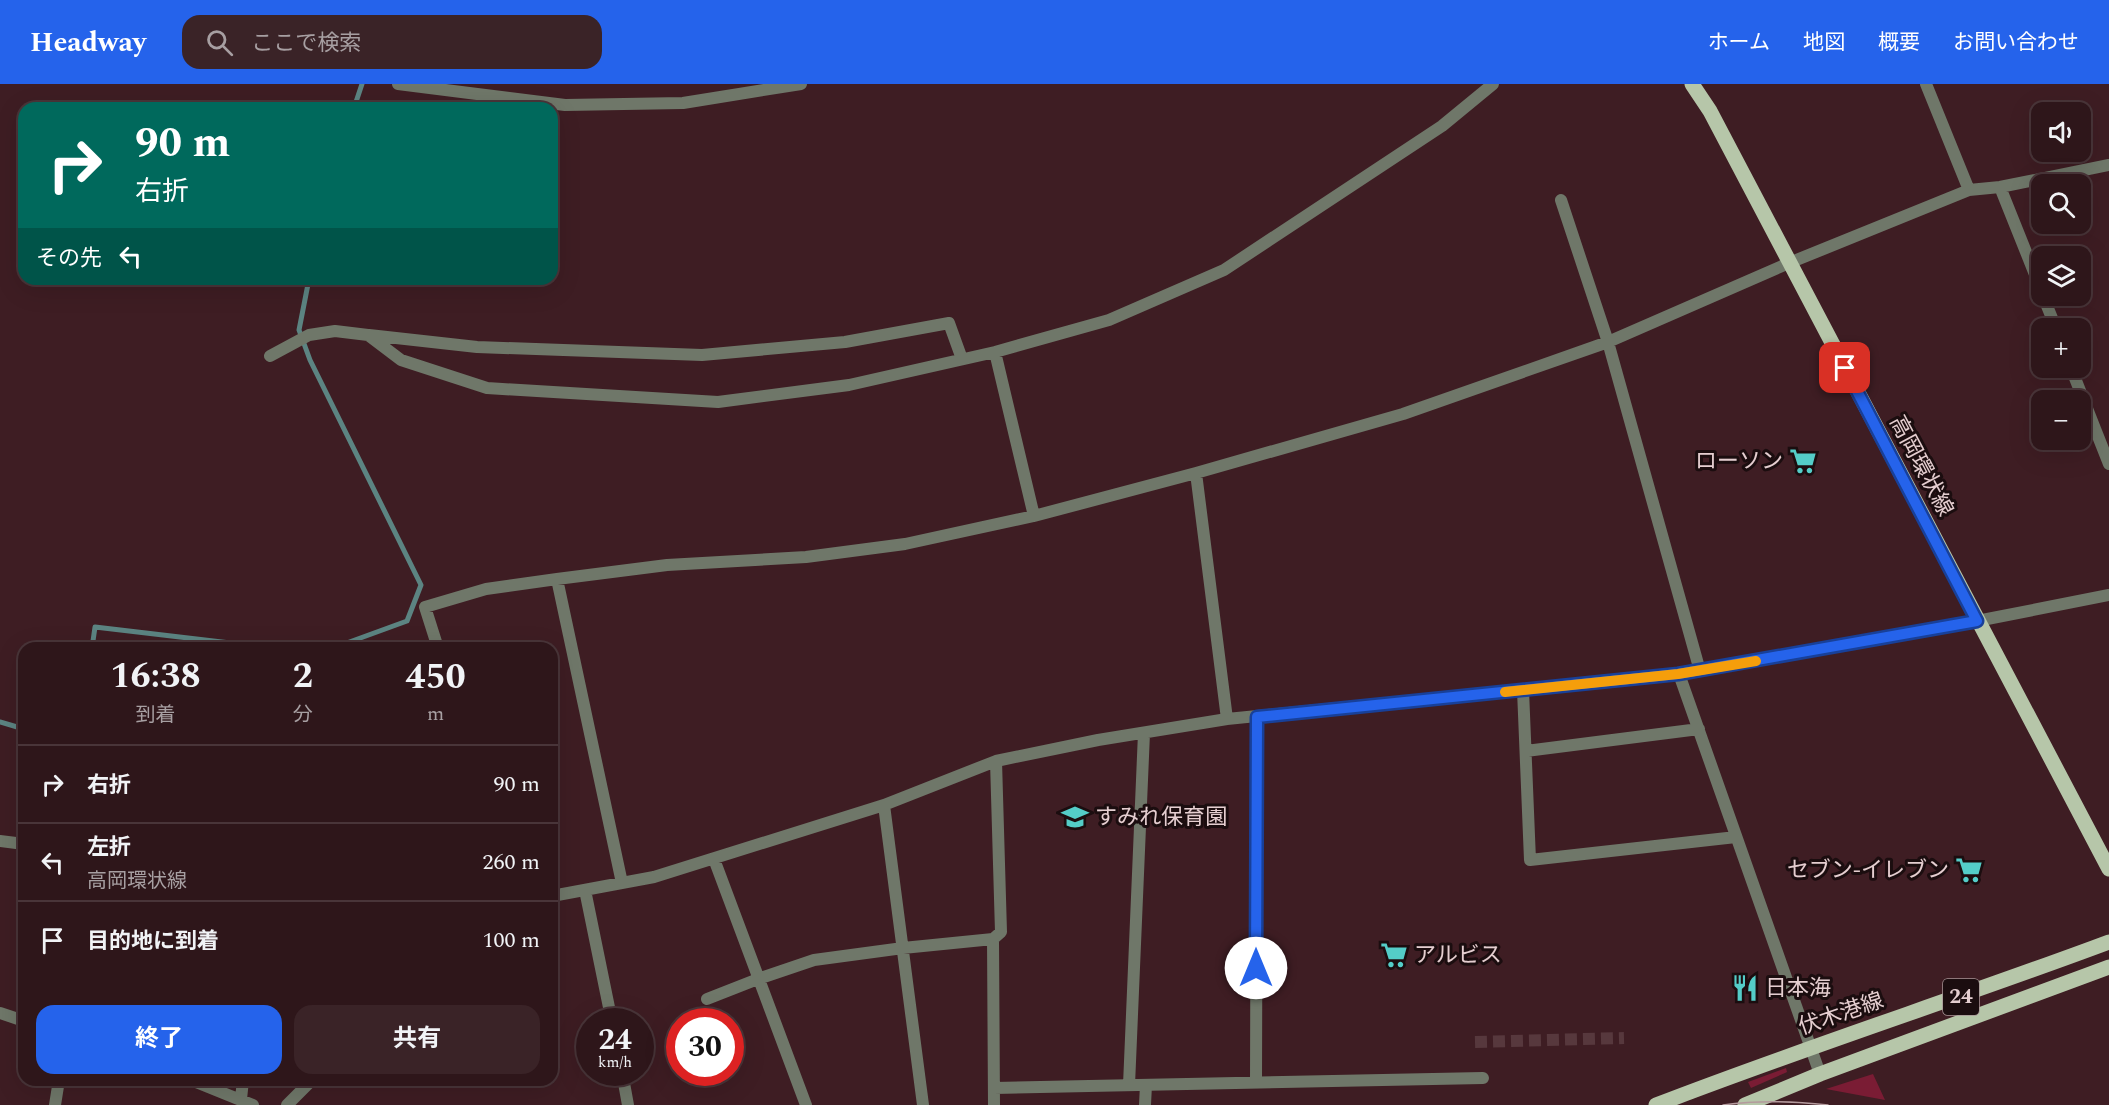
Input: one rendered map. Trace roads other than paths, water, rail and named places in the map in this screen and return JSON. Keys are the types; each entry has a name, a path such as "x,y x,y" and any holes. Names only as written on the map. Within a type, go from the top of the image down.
{"main road":[{"name":"高岡環状線","path":"1692,84 1710,111 2109,869"},
{"name":"伏木港線","path":"1656,1105 2109,942"},
{"name":"24","path":"1744,1105 1820,1074 2109,967"}],"street":[{"path":"398,84 541,102"},
{"path":"558,104 683,103 801,84"},
{"path":"368,335 401,360 487,388 718,402 849,386 995,352 1109,320 1224,270 1442,126 1493,84"},
{"path":"1926,84 1969,190"},
{"path":"436,642 425,607 486,588 667,565 806,556 905,544 1034,516 1403,414 1608,342 1789,263 1969,190 2109,165"},
{"path":"2000,186 2031,266"},
{"path":"1561,200 1608,342 1700,671"},
{"path":"270,356 309,335 335,331 477,347 702,355 845,342 948,323 962,359"},
{"path":"995,352 1034,516"},
{"path":"2075,378 2109,464"},
{"path":"1196,473 1227,719"},
{"path":"557,579 622,883"},
{"path":"558,896 654,877 884,806 996,761 1098,740 1227,719 1700,671 2109,595"},
{"path":"1678,674 1820,1074"},
{"path":"1523,690 1530,860 1736,837"},
{"path":"1256,1083 1257,717"},
{"path":"1526,751 1699,729"},
{"path":"1129,1085 1144,733"},
{"path":"707,999 814,960 993,939 1001,932 996,761"},
{"path":"884,806 923,1105"},
{"path":"0,841 18,843"},
{"path":"714,859 806,1105"},
{"path":"585,890 609,1008"},
{"path":"993,939 994,1105"},
{"path":"0,1013 18,1019"},
{"path":"994,1088 1483,1078"},
{"path":"1145,1105 1146,1085"},
{"path":"55,1105 58,1086"},
{"path":"207,1086 253,1105"},
{"path":"241,1099 242,1086"},
{"path":"287,1105 306,1086"},
{"path":"625,1086 628,1105"}],"waterway":[{"path":"356,102 362,84"},
{"path":"308,285 299,330 310,360 421,585 407,621 349,642"},
{"path":"93,642 95,627 222,642"},
{"path":"0,722 18,727"}],"tunnel":[{"path":"1475,1042 1624,1038"}],"tram line":[{"path":"1723,1105 1750,1102 1828,1105"}],"place":[{"name":"ローソン","path":"1803,461"},
{"name":"すみれ保育園","path":"1075,817"},
{"name":"セブン-イレブン","path":"1969,870"},
{"name":"アルビス","path":"1394,955"},
{"name":"日本海","path":"1745,988"}]}
